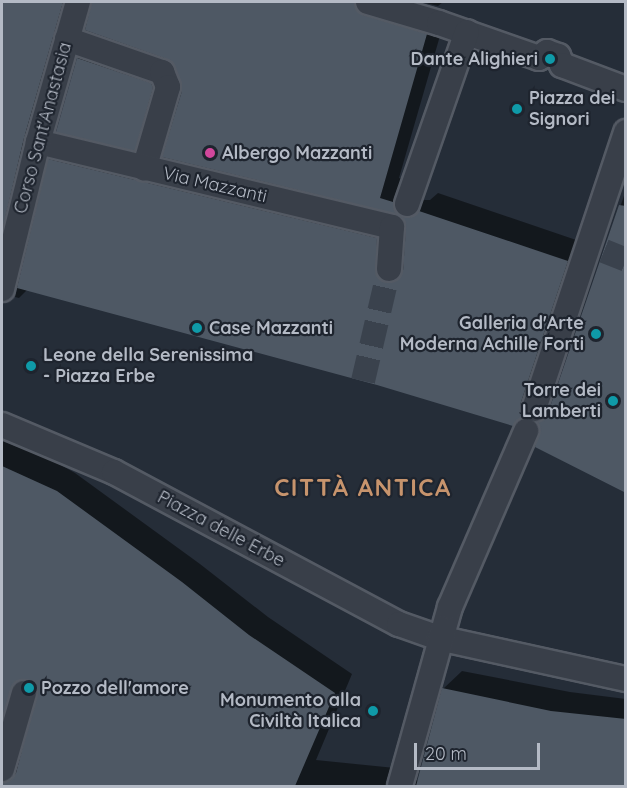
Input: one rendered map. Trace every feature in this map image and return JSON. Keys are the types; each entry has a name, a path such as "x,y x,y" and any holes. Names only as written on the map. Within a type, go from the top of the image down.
{"street":[{"name":"Corso Sant'Anastasia","path":"2,289 38,142 78,2"},
{"path":"368,2 439,22 539,58 547,52 558,56 562,65 626,89"},
{"path":"407,204 467,32"},
{"path":"67,39 162,72 168,87 144,169"},
{"path":"400,786 432,676 439,638 530,420 595,248 626,132"},
{"name":"Via Mazzanti","path":"38,142 392,227 389,269"},
{"name":"Piazza delle Erbe","path":"2,425 114,472 399,624 439,638 626,679"},
{"path":"2,769 24,693"}],"building":[{"path":"2,2 63,2 24,138 2,231"},
{"path":"92,2 354,2 357,11 363,15 427,34 380,198 393,202 397,214 162,157 182,91 175,67 167,59 85,30"},
{"path":"77,58 151,83 153,88 135,151 56,132"},
{"path":"48,159 377,238 376,275 387,283 396,281 403,271 406,228 402,217 410,218 419,211 568,261 520,405 523,417 513,426 377,385 17,288"},
{"path":"619,205 626,206 626,493 535,447 540,430 538,423 548,413"},
{"path":"2,466 57,491 182,582 249,635 335,693 295,786 2,786 2,783 11,780 16,773 38,690 28,680 15,682 2,719"},
{"path":"442,688 551,711 626,719 626,786 416,786"}],"tunnel":[{"path":"604,251 626,260"},
{"path":"363,381 389,269"}],"place":[{"name":"Dante Alighieri","path":"550,59"},
{"name":"Piazza dei Signori","path":"517,109"},
{"name":"Albergo Mazzanti","path":"210,153"},
{"name":"Case Mazzanti","path":"197,328"},
{"name":"Galleria d'Arte Moderna Achille Forti","path":"596,334"},
{"name":"Leone della Serenissima - Piazza Erbe","path":"31,366"},
{"name":"Torre dei Lamberti","path":"613,401"},
{"name":"Pozzo dell'amore","path":"29,688"},
{"name":"Monumento alla Civiltà Italica","path":"373,711"}],"district":[{"name":"CITTÀ ANTICA","path":"363,488"}]}
